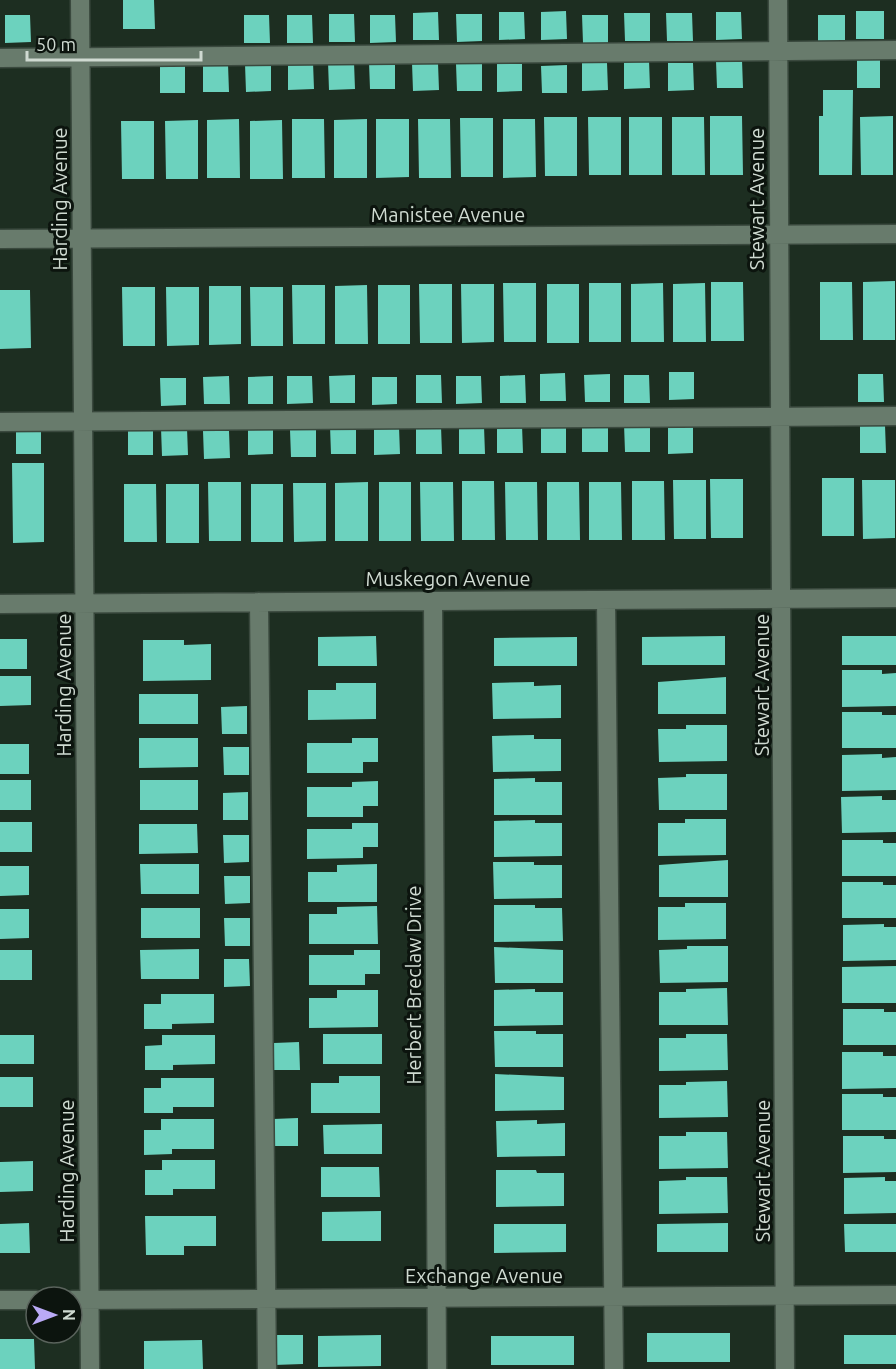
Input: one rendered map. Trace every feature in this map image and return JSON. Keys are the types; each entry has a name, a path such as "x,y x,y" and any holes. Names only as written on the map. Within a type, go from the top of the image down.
{"street":[{"name":"Harding Avenue","path":"80,0 85,603 81,1285"},
{"name":"Stewart Avenue","path":"778,0 779,417 783,597 785,1369"},
{"path":"0,58 896,50"},
{"name":"Manistee Avenue","path":"0,239 896,234"},
{"path":"0,422 896,416"},
{"name":"Muskegon Avenue","path":"0,604 896,598"},
{"path":"606,600 614,1369"},
{"name":"Herbert Breclaw Drive","path":"433,601 437,1369"},
{"path":"259,602 267,1369"},
{"name":"Exchange Avenue","path":"84,1300 896,1295"},
{"path":"0,1300 24,1300"},
{"name":"Harding Avenue","path":"84,1323 90,1369"}],"building":[{"path":"123,0 154,0 155,29 123,29"},
{"path":"566,11 567,39 541,40 541,12"},
{"path":"856,11 884,11 884,39 856,39"},
{"path":"438,12 439,40 413,40 413,13"},
{"path":"499,12 524,12 525,39 499,40"},
{"path":"716,12 741,12 742,39 716,40"},
{"path":"624,13 650,13 650,41 625,41"},
{"path":"666,13 692,13 693,41 667,41"},
{"path":"329,14 354,14 355,42 329,42"},
{"path":"456,14 482,14 482,41 457,42"},
{"path":"5,15 30,15 31,42 5,43"},
{"path":"244,15 269,15 270,43 244,43"},
{"path":"287,15 312,15 313,43 287,43"},
{"path":"370,15 395,15 396,42 370,43"},
{"path":"582,15 608,15 608,43 583,43"},
{"path":"818,15 845,15 845,41 818,41"},
{"path":"649,60 650,88 624,89 624,61"},
{"path":"742,60 743,88 717,88 716,61"},
{"path":"857,60 880,60 880,88 857,88"},
{"path":"395,61 395,89 370,89 369,62"},
{"path":"288,62 313,62 314,89 288,90"},
{"path":"328,62 354,62 355,89 329,90"},
{"path":"412,63 438,63 439,90 413,91"},
{"path":"482,63 482,91 457,91 456,64"},
{"path":"582,63 607,63 608,90 582,91"},
{"path":"668,63 693,63 694,90 668,91"},
{"path":"228,64 229,92 203,92 203,65"},
{"path":"245,64 271,64 271,91 246,92"},
{"path":"497,64 522,64 522,91 497,92"},
{"path":"160,65 185,65 185,93 160,93"},
{"path":"567,65 567,93 542,93 541,66"},
{"path":"823,90 853,90 852,175 819,175 819,116 823,116"},
{"path":"710,116 742,116 743,175 710,175"},
{"path":"893,116 893,175 861,175 860,117"},
{"path":"544,117 577,117 577,176 545,176"},
{"path":"588,117 621,117 621,175 589,175"},
{"path":"629,117 662,117 662,175 629,175"},
{"path":"672,117 704,117 705,175 672,175"},
{"path":"460,118 493,118 493,177 461,177"},
{"path":"239,119 240,178 207,178 207,120"},
{"path":"292,119 324,119 325,178 292,178"},
{"path":"367,119 367,178 334,178 334,120"},
{"path":"376,119 409,119 409,177 376,178"},
{"path":"418,119 450,119 451,178 419,178"},
{"path":"503,119 535,119 536,177 503,178"},
{"path":"198,120 198,179 166,179 165,121"},
{"path":"282,120 283,179 250,179 250,121"},
{"path":"121,121 154,121 154,179 122,179"},
{"path":"895,281 895,340 863,340 863,282"},
{"path":"711,282 743,282 744,341 711,341"},
{"path":"820,282 852,282 853,340 820,340"},
{"path":"503,283 536,283 536,342 504,342"},
{"path":"589,283 621,283 621,342 589,342"},
{"path":"663,283 664,342 631,342 631,284"},
{"path":"705,283 706,342 673,342 673,284"},
{"path":"419,284 452,284 452,343 420,343"},
{"path":"461,284 494,284 494,342 462,343"},
{"path":"547,284 579,284 579,343 547,343"},
{"path":"292,285 325,285 325,344 293,344"},
{"path":"367,285 368,344 335,344 335,286"},
{"path":"378,285 410,285 410,344 378,344"},
{"path":"209,286 241,286 241,344 209,345"},
{"path":"122,287 155,287 155,346 123,346"},
{"path":"166,287 199,287 199,345 167,346"},
{"path":"250,287 283,287 283,346 251,346"},
{"path":"0,290 30,290 31,348 0,349"},
{"path":"669,372 694,372 694,399 669,400"},
{"path":"565,373 566,401 540,401 540,374"},
{"path":"610,374 610,402 585,402 584,375"},
{"path":"858,374 883,374 884,402 858,402"},
{"path":"355,375 355,403 330,403 329,376"},
{"path":"416,375 441,375 442,403 416,403"},
{"path":"525,375 526,403 500,403 500,376"},
{"path":"624,375 649,375 650,403 624,403"},
{"path":"229,376 230,404 204,404 203,377"},
{"path":"273,376 273,404 248,404 248,377"},
{"path":"287,376 312,376 313,403 287,404"},
{"path":"456,376 481,376 482,403 456,404"},
{"path":"372,377 397,377 397,404 372,405"},
{"path":"160,378 186,378 186,405 161,406"},
{"path":"582,424 608,424 608,452 582,452"},
{"path":"624,424 650,424 650,452 625,452"},
{"path":"522,425 523,453 497,453 497,426"},
{"path":"541,425 566,425 566,453 541,453"},
{"path":"860,425 885,425 886,453 860,453"},
{"path":"41,426 41,454 16,454 16,427"},
{"path":"330,426 356,426 356,454 331,454"},
{"path":"416,426 441,426 442,454 416,454"},
{"path":"484,426 485,454 459,454 459,427"},
{"path":"668,426 693,426 693,453 668,454"},
{"path":"153,427 153,455 128,455 128,428"},
{"path":"248,427 273,427 273,454 248,455"},
{"path":"374,427 399,427 400,454 374,455"},
{"path":"161,428 187,428 188,455 162,456"},
{"path":"316,429 316,457 291,457 290,430"},
{"path":"203,431 229,431 230,458 204,459"},
{"path":"12,463 44,463 44,542 13,543"},
{"path":"822,478 854,478 854,536 822,536"},
{"path":"710,479 743,479 743,538 711,538"},
{"path":"673,480 706,480 706,539 674,539"},
{"path":"862,480 895,480 895,538 863,539"},
{"path":"462,481 494,481 495,540 462,540"},
{"path":"632,481 664,481 665,540 632,540"},
{"path":"208,482 241,482 241,541 209,541"},
{"path":"368,482 368,541 335,541 335,483"},
{"path":"379,482 411,482 411,541 379,541"},
{"path":"420,482 453,482 454,541 421,541"},
{"path":"505,482 537,482 538,540 506,540"},
{"path":"547,482 579,482 580,540 547,540"},
{"path":"589,482 621,482 622,540 589,540"},
{"path":"293,483 326,483 326,541 294,542"},
{"path":"124,484 156,484 157,542 124,542"},
{"path":"166,484 199,484 199,543 166,543"},
{"path":"251,484 283,484 283,542 251,542"},
{"path":"376,636 377,666 318,666 318,637"},
{"path":"725,636 725,665 642,665 642,637"},
{"path":"842,636 896,636 896,665 842,665"},
{"path":"577,637 577,666 494,666 494,638"},
{"path":"0,639 27,639 27,669 0,669"},
{"path":"143,640 184,640 184,645 211,644 211,680 143,681"},
{"path":"842,670 882,670 882,674 896,673 896,706 842,707"},
{"path":"0,676 31,676 31,705 0,706"},
{"path":"726,677 726,714 658,714 658,682"},
{"path":"534,682 534,686 561,685 561,718 493,719 492,683"},
{"path":"336,683 376,683 376,719 308,720 308,690 336,690"},
{"path":"139,694 198,694 198,724 139,724"},
{"path":"247,706 247,734 222,734 221,707"},
{"path":"842,712 882,712 882,715 896,715 896,748 842,748"},
{"path":"686,725 727,725 727,761 659,762 658,729 686,729"},
{"path":"534,735 534,739 561,739 561,771 493,772 492,736"},
{"path":"139,738 198,738 198,767 139,768"},
{"path":"352,738 378,738 378,762 363,762 363,773 307,773 307,743 352,743"},
{"path":"0,744 29,744 29,774 0,774"},
{"path":"223,747 249,747 249,775 224,775"},
{"path":"882,754 882,758 896,757 896,790 842,791 842,755"},
{"path":"686,774 727,774 727,810 659,810 658,778 686,777"},
{"path":"535,778 535,782 562,782 562,815 494,815 494,779"},
{"path":"0,780 31,780 31,810 0,810"},
{"path":"140,780 198,780 198,810 140,810"},
{"path":"378,781 378,806 363,806 363,817 307,817 307,787 352,787 352,782"},
{"path":"248,792 248,820 223,820 223,793"},
{"path":"882,796 882,800 896,800 896,832 842,833 841,797"},
{"path":"685,819 726,819 726,855 658,856 658,823 685,823"},
{"path":"535,820 535,823 562,823 562,856 494,857 494,821"},
{"path":"0,822 32,822 32,852 0,852"},
{"path":"352,823 378,823 378,847 363,847 363,858 307,859 307,829 352,829"},
{"path":"139,824 197,824 198,853 139,854"},
{"path":"223,835 249,835 249,862 224,863"},
{"path":"842,840 883,840 883,843 896,843 896,876 842,876"},
{"path":"728,860 728,897 659,897 659,865"},
{"path":"493,862 562,865 562,898 494,899"},
{"path":"140,864 199,864 199,894 141,894"},
{"path":"377,864 377,902 308,902 308,872 337,872 337,865"},
{"path":"0,866 29,866 29,895 0,896"},
{"path":"224,876 250,876 250,903 225,904"},
{"path":"842,882 883,882 883,885 896,885 896,918 842,918"},
{"path":"685,903 726,903 726,939 658,940 658,907 685,907"},
{"path":"494,905 535,905 535,908 562,908 563,941 494,942"},
{"path":"377,906 378,944 309,944 309,914 337,914 337,907"},
{"path":"141,908 200,908 200,938 141,938"},
{"path":"0,909 29,909 29,938 0,939"},
{"path":"224,918 250,918 250,946 225,946"},
{"path":"884,924 884,927 896,927 896,960 843,961 843,925"},
{"path":"687,946 728,946 728,982 660,983 659,950 687,949"},
{"path":"494,947 563,950 563,983 495,983"},
{"path":"199,949 199,979 141,979 140,950"},
{"path":"0,950 32,950 32,980 0,980"},
{"path":"354,950 380,950 380,974 365,974 365,985 309,985 309,955 354,955"},
{"path":"224,959 249,959 250,986 224,987"},
{"path":"896,966 896,1003 842,1003 842,967"},
{"path":"727,988 728,1025 659,1025 659,992"},
{"path":"535,989 535,992 563,992 563,1025 494,1026 494,990"},
{"path":"337,990 378,990 378,1027 309,1028 309,998 337,998"},
{"path":"161,994 214,994 214,1023 172,1024 172,1029 144,1029 144,1004 161,1004"},
{"path":"843,1009 884,1009 884,1012 896,1012 896,1045 843,1045"},
{"path":"494,1031 536,1031 536,1034 563,1034 563,1067 495,1067"},
{"path":"323,1034 382,1034 382,1064 323,1064"},
{"path":"686,1034 727,1034 728,1070 659,1071 659,1038 686,1038"},
{"path":"0,1035 34,1035 34,1064 0,1064"},
{"path":"162,1035 215,1035 215,1064 173,1065 173,1070 145,1070 145,1046 162,1045"},
{"path":"299,1042 300,1070 274,1070 274,1043"},
{"path":"842,1052 883,1052 883,1056 896,1056 896,1088 842,1089"},
{"path":"495,1074 564,1077 564,1110 495,1111"},
{"path":"339,1076 380,1076 380,1113 311,1113 311,1083 339,1083"},
{"path":"0,1077 33,1077 33,1107 0,1107"},
{"path":"161,1078 214,1078 214,1107 173,1107 173,1113 144,1113 144,1088 161,1088"},
{"path":"727,1081 728,1117 659,1118 659,1085"},
{"path":"842,1094 883,1094 883,1097 896,1097 896,1130 842,1130"},
{"path":"298,1118 298,1146 273,1146 273,1119"},
{"path":"161,1119 214,1119 214,1149 172,1149 172,1154 144,1155 144,1130 161,1130"},
{"path":"537,1120 537,1124 565,1123 565,1156 497,1157 496,1121"},
{"path":"382,1124 382,1154 324,1154 323,1125"},
{"path":"686,1132 727,1132 728,1168 659,1169 659,1136 686,1136"},
{"path":"843,1136 884,1136 884,1139 896,1139 896,1172 843,1173"},
{"path":"162,1160 215,1160 215,1189 173,1189 173,1195 145,1195 145,1170 162,1170"},
{"path":"33,1161 33,1191 0,1192 0,1162"},
{"path":"321,1167 379,1167 380,1197 321,1197"},
{"path":"496,1170 564,1173 564,1206 496,1207"},
{"path":"686,1177 727,1177 728,1213 659,1214 659,1181 686,1180"},
{"path":"885,1177 885,1181 896,1181 896,1213 844,1214 844,1178"},
{"path":"381,1211 381,1241 322,1241 322,1212"},
{"path":"145,1216 216,1216 216,1246 184,1246 184,1255 146,1255"},
{"path":"29,1223 30,1253 0,1253 0,1224"},
{"path":"728,1223 728,1252 657,1252 657,1224"},
{"path":"494,1224 566,1224 566,1252 494,1253"},
{"path":"844,1224 896,1224 896,1252 845,1252"},
{"path":"647,1333 730,1333 730,1362 647,1362"},
{"path":"274,1335 303,1335 303,1364 274,1365"},
{"path":"381,1335 381,1366 318,1367 318,1336"},
{"path":"844,1335 896,1335 896,1364 844,1364"},
{"path":"491,1336 574,1336 574,1365 491,1365"},
{"path":"0,1339 24,1339 24,1345 34,1345 35,1369 0,1369"},
{"path":"202,1340 203,1369 144,1369 144,1341"}]}
